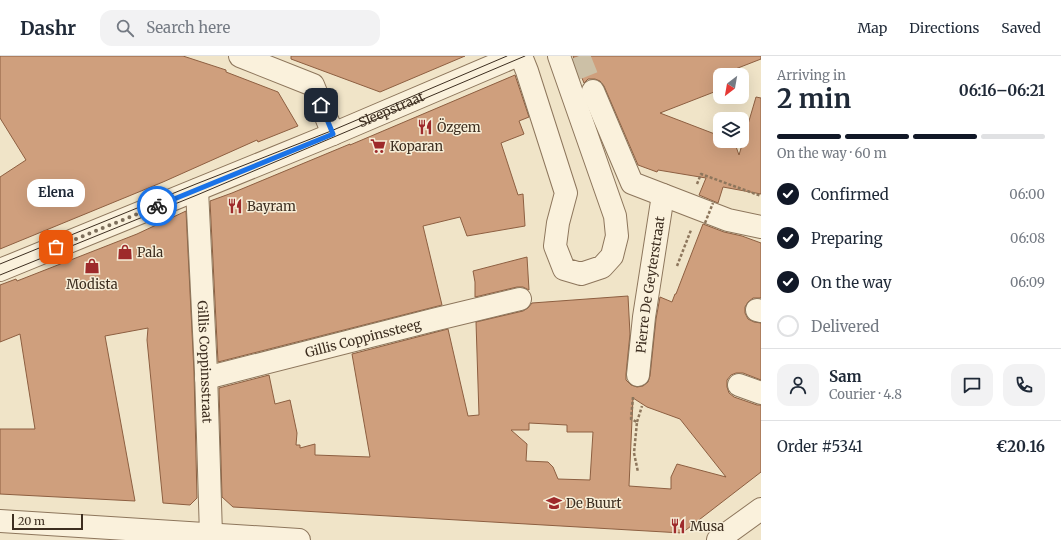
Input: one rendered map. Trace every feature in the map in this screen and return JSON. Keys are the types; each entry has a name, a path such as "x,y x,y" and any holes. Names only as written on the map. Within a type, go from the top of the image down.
{"street":[{"path":"240,56 313,85 333,134"},
{"name":"Sleepstraat","path":"0,270 333,134 516,56"},
{"path":"521,56 566,193 558,223 555,246 564,269 581,274 602,267 612,256 617,236 615,216 559,56"},
{"path":"593,91 632,183 728,220 761,227"},
{"name":"Gillis Coppinsstraat","path":"197,190 206,378 211,535"},
{"name":"Pierre De Geyterstraat","path":"638,375 644,317 663,195"},
{"name":"Gillis Coppinssteeg","path":"206,378 520,299"},
{"path":"739,384 761,393"},
{"path":"721,539 761,508"},
{"path":"0,521 129,535 211,535 288,540"}],"path":[{"path":"677,266 702,210 702,174 761,196"},
{"path":"637,422 630,419 638,375"},
{"path":"638,472 634,453 637,422 642,406"}],"building":[{"path":"0,56 183,56 226,70 226,72 278,92 298,126 258,142 257,140 163,182 0,249 0,177 26,160 0,118"},
{"path":"291,56 465,56 380,92 291,59"},
{"path":"573,56 761,56 761,59 738,68 713,68 713,92 660,113 713,133 713,148 736,148 739,155 741,148 749,148 749,121 756,97 761,98 761,194 723,187 718,203 699,195 706,178 658,170 657,172 638,165 604,86 600,81 595,79 588,79 584,83"},
{"path":"515,75 529,117 519,121 524,134 501,143 518,195 523,194 525,226 467,236 460,217 423,226 442,305 218,362 210,201 350,145"},
{"path":"186,211 194,372 197,498 190,505 163,503 147,340 148,328 105,336 135,501 0,494 0,429 35,429 20,334 0,342 0,285 16,279 17,281 137,234"},
{"path":"703,224 761,243 761,298 753,298 748,302 745,307 745,313 748,319 761,323 761,380 743,373 736,373 731,375 727,380 727,387 729,393 734,397 761,405 761,472 682,533 233,507 222,497 219,388 269,375 275,404 290,400 297,433 296,445 300,445 300,448 315,444 315,455 370,457 352,354 448,329 468,416 479,415 476,322 523,311 532,303 628,296 630,334 626,380 631,385 637,387 643,386 648,382 650,376 656,319 660,297 672,302","holes":["633,398 647,407 680,419 726,477 677,464 671,477 671,489 629,486","529,423 567,425 567,432 593,432 590,480 558,479 553,467 548,462 526,461 527,444 511,430 529,430"]},
{"path":"527,257 529,290 523,287 517,287 475,297 473,271"}],"tunnel":[{"path":"579,56 593,91"}],"tram line":[{"path":"0,264 331,131 507,56"},
{"path":"0,275 197,195 525,56"}],"way so far":[{"path":"56,247 157,206"}],"place":[{"name":"Özgem","path":"425,127"},
{"name":"Koparan","path":"378,146"},
{"name":"Bayram","path":"235,206"},
{"name":"Elena","path":"56,247"},
{"name":"Pala","path":"125,252"},
{"name":"Modista","path":"92,266"},
{"name":"De Buurt","path":"554,503"},
{"name":"Musa","path":"678,526"}],"route":[{"path":"157,206 333,134 321,105"}]}
